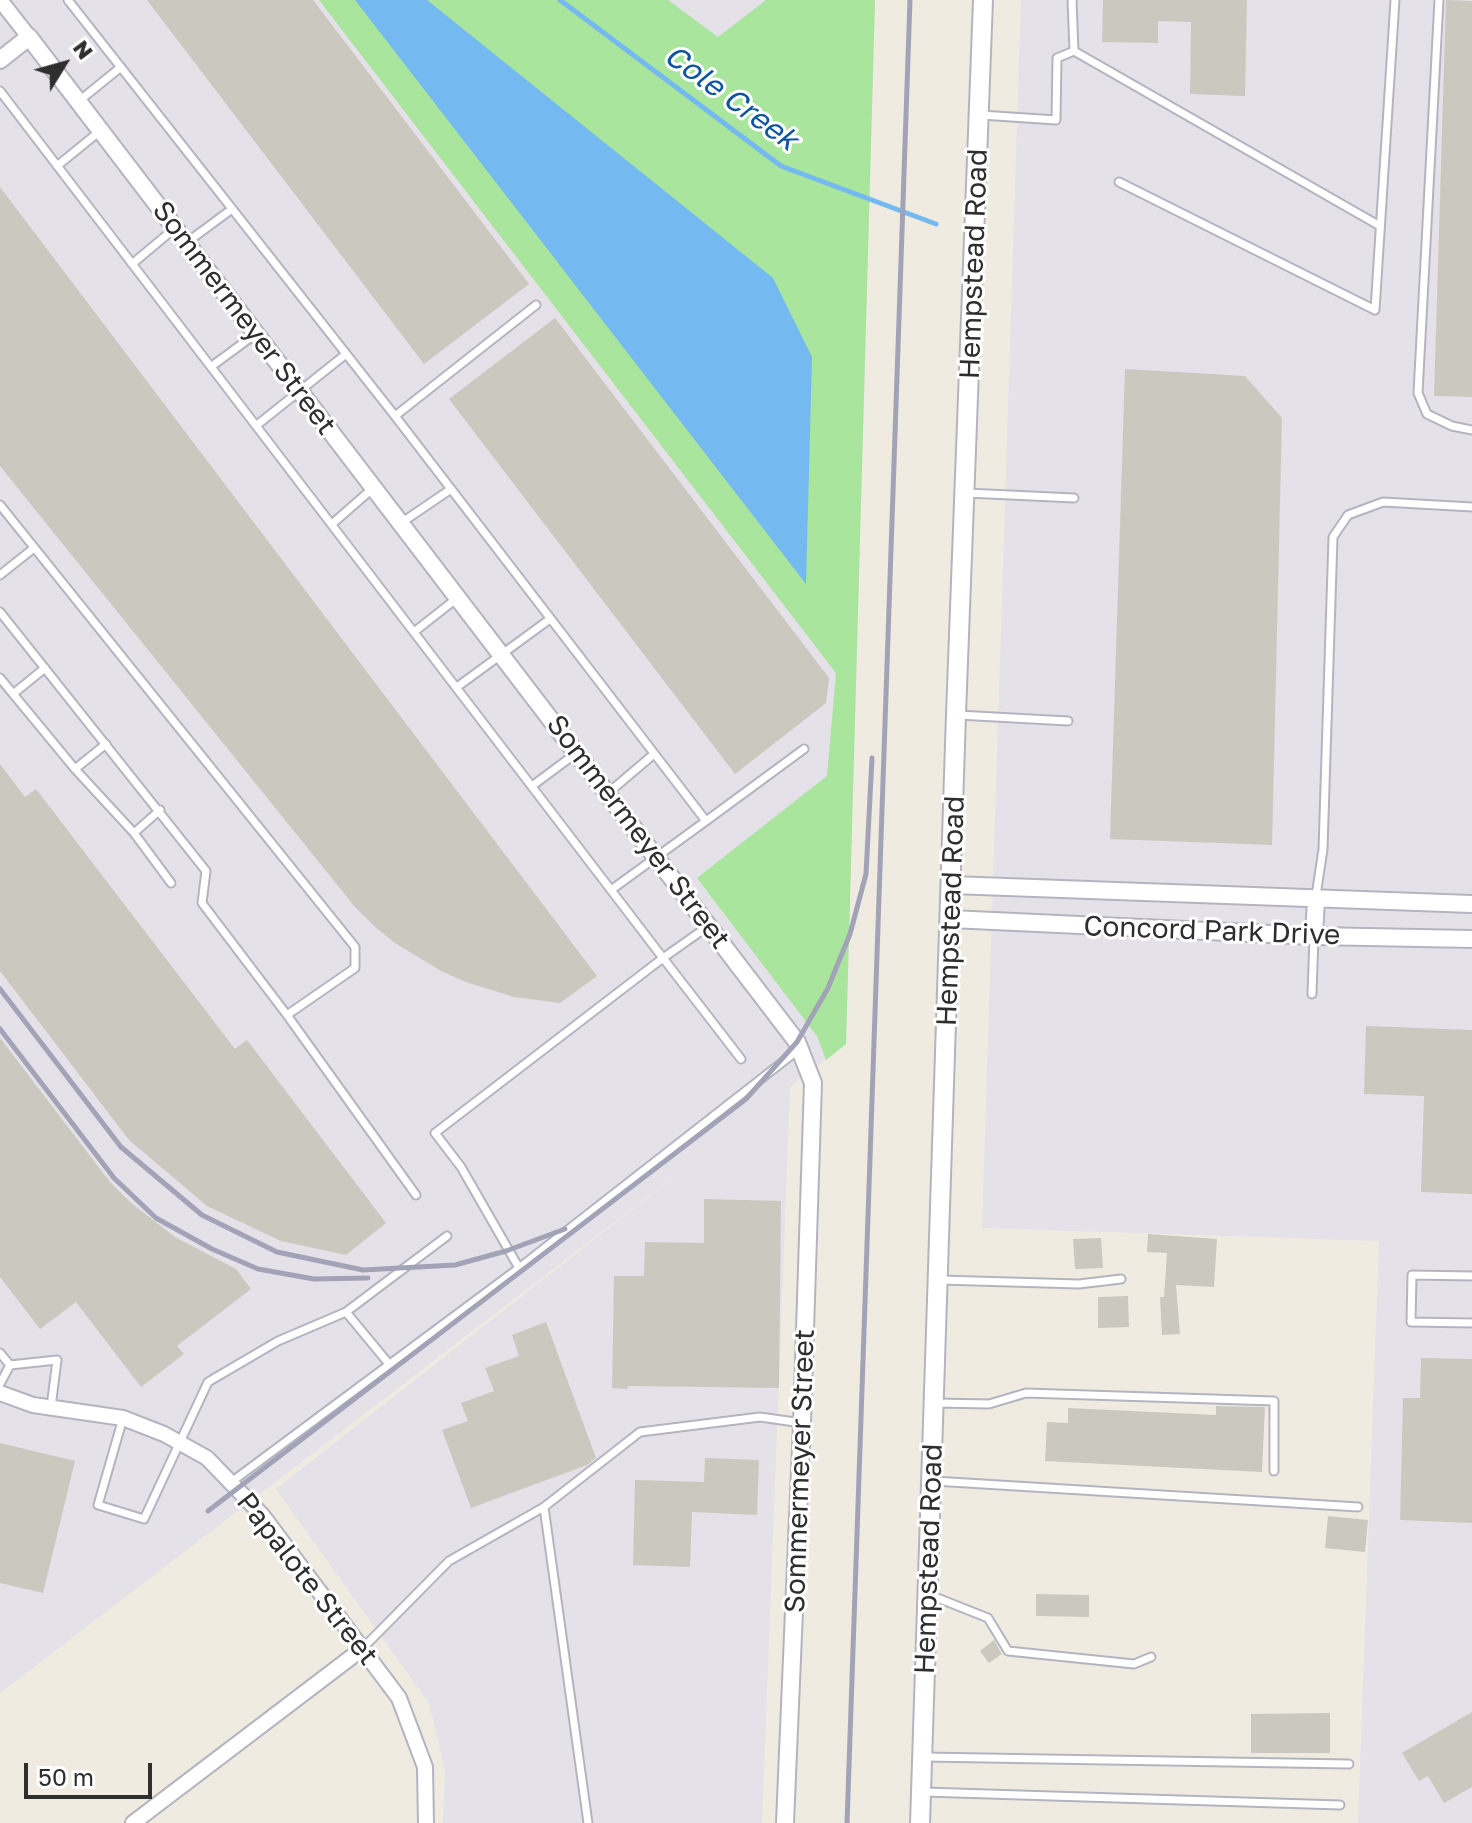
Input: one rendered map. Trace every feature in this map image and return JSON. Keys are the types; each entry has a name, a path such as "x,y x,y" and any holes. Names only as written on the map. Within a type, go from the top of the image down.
{"main road":[{"name":"Hempstead Road","path":"920,1823 983,0"}],"street":[{"name":"Sommermeyer Street","path":"7,2 29,37 100,131 709,925 800,1049 813,1083 785,1823"},
{"path":"0,60 29,37"},
{"name":"Concord Park Drive","path":"952,885 1472,904"},
{"path":"1314,936 1316,899"},
{"name":"Concord Park Drive","path":"951,919 1314,936 1472,939"},
{"name":"Papalote Street","path":"0,1393 33,1405 123,1418 207,1458 262,1515 399,1698 425,1767 426,1823"},
{"path":"133,1823 362,1649"}],"lane":[{"path":"68,0 395,416 706,821"},
{"path":"1072,0 1074,51"},
{"path":"1119,182 1375,310 1395,0"},
{"path":"1439,0 1418,393 1427,414 1452,426 1472,430"},
{"path":"979,115 1056,120 1057,58 1074,51"},
{"path":"1074,51 1380,226"},
{"path":"78,101 121,67"},
{"path":"0,91 741,1059"},
{"path":"57,166 100,131"},
{"path":"186,243 232,209"},
{"path":"132,264 175,228"},
{"path":"395,416 536,305"},
{"path":"212,366 256,333"},
{"path":"257,425 346,354"},
{"path":"332,524 374,487"},
{"path":"401,523 451,489"},
{"path":"967,493 1074,498"},
{"path":"1316,899 1323,849 1333,537 1348,515 1383,502 1472,507"},
{"path":"0,505 355,947 355,968 287,1015"},
{"path":"0,575 34,548"},
{"path":"414,632 458,598"},
{"path":"0,612 206,871 202,903 416,1195"},
{"path":"457,687 550,619"},
{"path":"13,694 45,668"},
{"path":"0,678 75,769 134,833 171,883"},
{"path":"956,714 1068,721"},
{"path":"75,769 106,744"},
{"path":"611,890 804,749"},
{"path":"532,786 577,753"},
{"path":"608,793 654,754"},
{"path":"134,833 160,810"},
{"path":"519,1268 461,1167 435,1133 709,925"},
{"path":"1312,994 1314,936"},
{"path":"230,1483 519,1268 800,1049"},
{"path":"123,1418 98,1505 144,1519 208,1382 278,1341 346,1312 447,1236"},
{"path":"1472,1276 1412,1275 1411,1322 1472,1323"},
{"path":"939,1280 1079,1284 1121,1279"},
{"path":"346,1312 389,1364"},
{"path":"0,1353 10,1365"},
{"path":"10,1365 57,1360 51,1407"},
{"path":"0,1384 10,1365"},
{"path":"934,1403 989,1404 1026,1393 1274,1401 1274,1471"},
{"path":"362,1649 449,1561 544,1507 640,1432 760,1417 802,1423"},
{"path":"932,1481 1358,1507"},
{"path":"544,1507 588,1823"},
{"path":"928,1594 988,1618 1008,1651 1134,1664 1151,1657"},
{"path":"922,1757 1349,1764"},
{"path":"921,1791 1340,1805"}],"shaded area":[{"path":"0,0 875,0 846,1044 790,1087 762,1823 443,1823 445,1770 429,1703 276,1489 693,1162 0,1693"},
{"path":"1021,0 1472,0 1472,1823 1358,1823 1379,1241 982,1228"}],"green space":[{"path":"319,0 668,0 718,37 766,0 875,0 846,1044 826,1060 817,1036 697,878 827,776 836,673"}],"water":[{"path":"355,0 427,0 773,278 812,357 806,584"}],"building":[{"path":"147,0 313,0 529,284 424,364"},
{"path":"1103,0 1247,0 1245,96 1190,94 1191,22 1158,21 1158,43 1102,42"},
{"path":"1446,0 1472,1 1472,397 1434,396"},
{"path":"0,187 597,976 560,1003 514,997 466,982 395,943 374,926 355,907 0,466"},
{"path":"555,318 829,678 826,703 735,774 449,399"},
{"path":"1125,369 1245,376 1282,418 1272,845 1110,839"},
{"path":"0,764 25,797 36,789 235,1049 247,1040 386,1223 346,1255 281,1241 207,1206 129,1140 0,971"},
{"path":"1366,1026 1472,1030 1472,1194 1421,1192 1424,1096 1364,1094"},
{"path":"0,1038 110,1182 130,1202 175,1237 236,1269 251,1289 177,1346 184,1354 141,1387 76,1302 40,1329 0,1277"},
{"path":"704,1199 781,1201 779,1388 612,1388 614,1276 644,1276 645,1242 704,1243"},
{"path":"1148,1234 1217,1239 1214,1287 1176,1285 1180,1334 1162,1335 1160,1297 1164,1297 1167,1253 1147,1252"},
{"path":"1101,1238 1103,1268 1075,1269 1073,1239"},
{"path":"1128,1296 1129,1327 1098,1328 1098,1297"},
{"path":"546,1322 596,1458 587,1465 471,1508 442,1430 468,1421 461,1403 494,1391 485,1368 519,1356 512,1335"},
{"path":"1421,1358 1472,1359 1472,1523 1400,1520 1403,1398 1420,1398"},
{"path":"1216,1406 1265,1407 1262,1472 1045,1461 1047,1422 1068,1423 1068,1408 1216,1415"},
{"path":"0,1443 75,1461 43,1593 0,1583"},
{"path":"705,1458 759,1460 757,1515 692,1512 690,1567 633,1565 635,1480 704,1482"},
{"path":"1328,1516 1368,1520 1365,1552 1325,1548"},
{"path":"1036,1594 1089,1595 1089,1617 1036,1616"},
{"path":"994,1640 1002,1654 989,1663 980,1651"},
{"path":"1472,1712 1472,1787 1444,1803 1428,1776 1419,1781 1402,1753"},
{"path":"1330,1713 1330,1753 1251,1753 1251,1714"}],"waterway":[{"name":"Cole Creek","path":"560,0 781,166 936,224"}],"railway":[{"path":"847,1823 910,0"},
{"path":"208,1511 746,1099 797,1042 828,988 850,934 866,874 872,758"},
{"path":"0,989 121,1147 202,1215 277,1252 363,1270 455,1265 506,1251 565,1229"},
{"path":"0,1029 114,1178 156,1218 212,1249 258,1269 314,1279 368,1278"}]}
